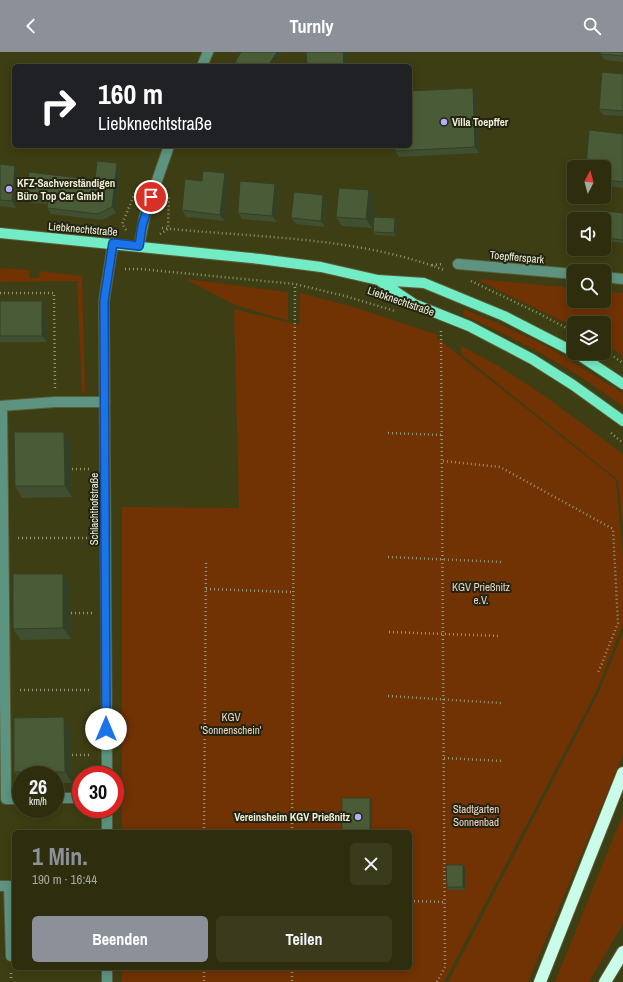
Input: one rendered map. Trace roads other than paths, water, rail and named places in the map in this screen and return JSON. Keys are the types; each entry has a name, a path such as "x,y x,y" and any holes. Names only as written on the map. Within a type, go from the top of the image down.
{"highway":[{"path":"540,982 623,773"},
{"path":"605,982 623,952"}],"main road":[{"name":"Liebknechtstraße","path":"0,233 113,243 321,267 378,280 424,283 504,316 567,348"},
{"name":"Liebknechtstraße","path":"378,280 414,304 469,326 532,359 573,385 623,421"},
{"name":"Liebknechtstraße","path":"587,360 623,384"}],"street":[{"path":"203,64 208,52"},
{"path":"139,246 146,215 168,148"},
{"name":"Schlachthofstraße","path":"107,766 104,301 113,243"},
{"name":"Toepfferspark","path":"458,264 567,273"},
{"path":"611,278 623,279"},
{"path":"12,799 6,799 4,539 1,406 55,402 105,402"},
{"path":"107,818 107,830"},
{"path":"0,886 9,886 12,956 0,956"},
{"path":"107,970 107,982"}],"place":[{"name":"Villa Toepffer","path":"444,122"},
{"name":"KFZ-Sachverständigen Büro Top Car GmbH","path":"9,189"},
{"name":"Vereinsheim KGV Prießnitz","path":"358,817"}],"park label":[{"name":"KGV Prießnitz e.V.","path":"481,593"},
{"name":"KGV 'Sonnenschein'","path":"231,723"},
{"name":"Stadtgarten Sonnenbad","path":"476,815"}]}
